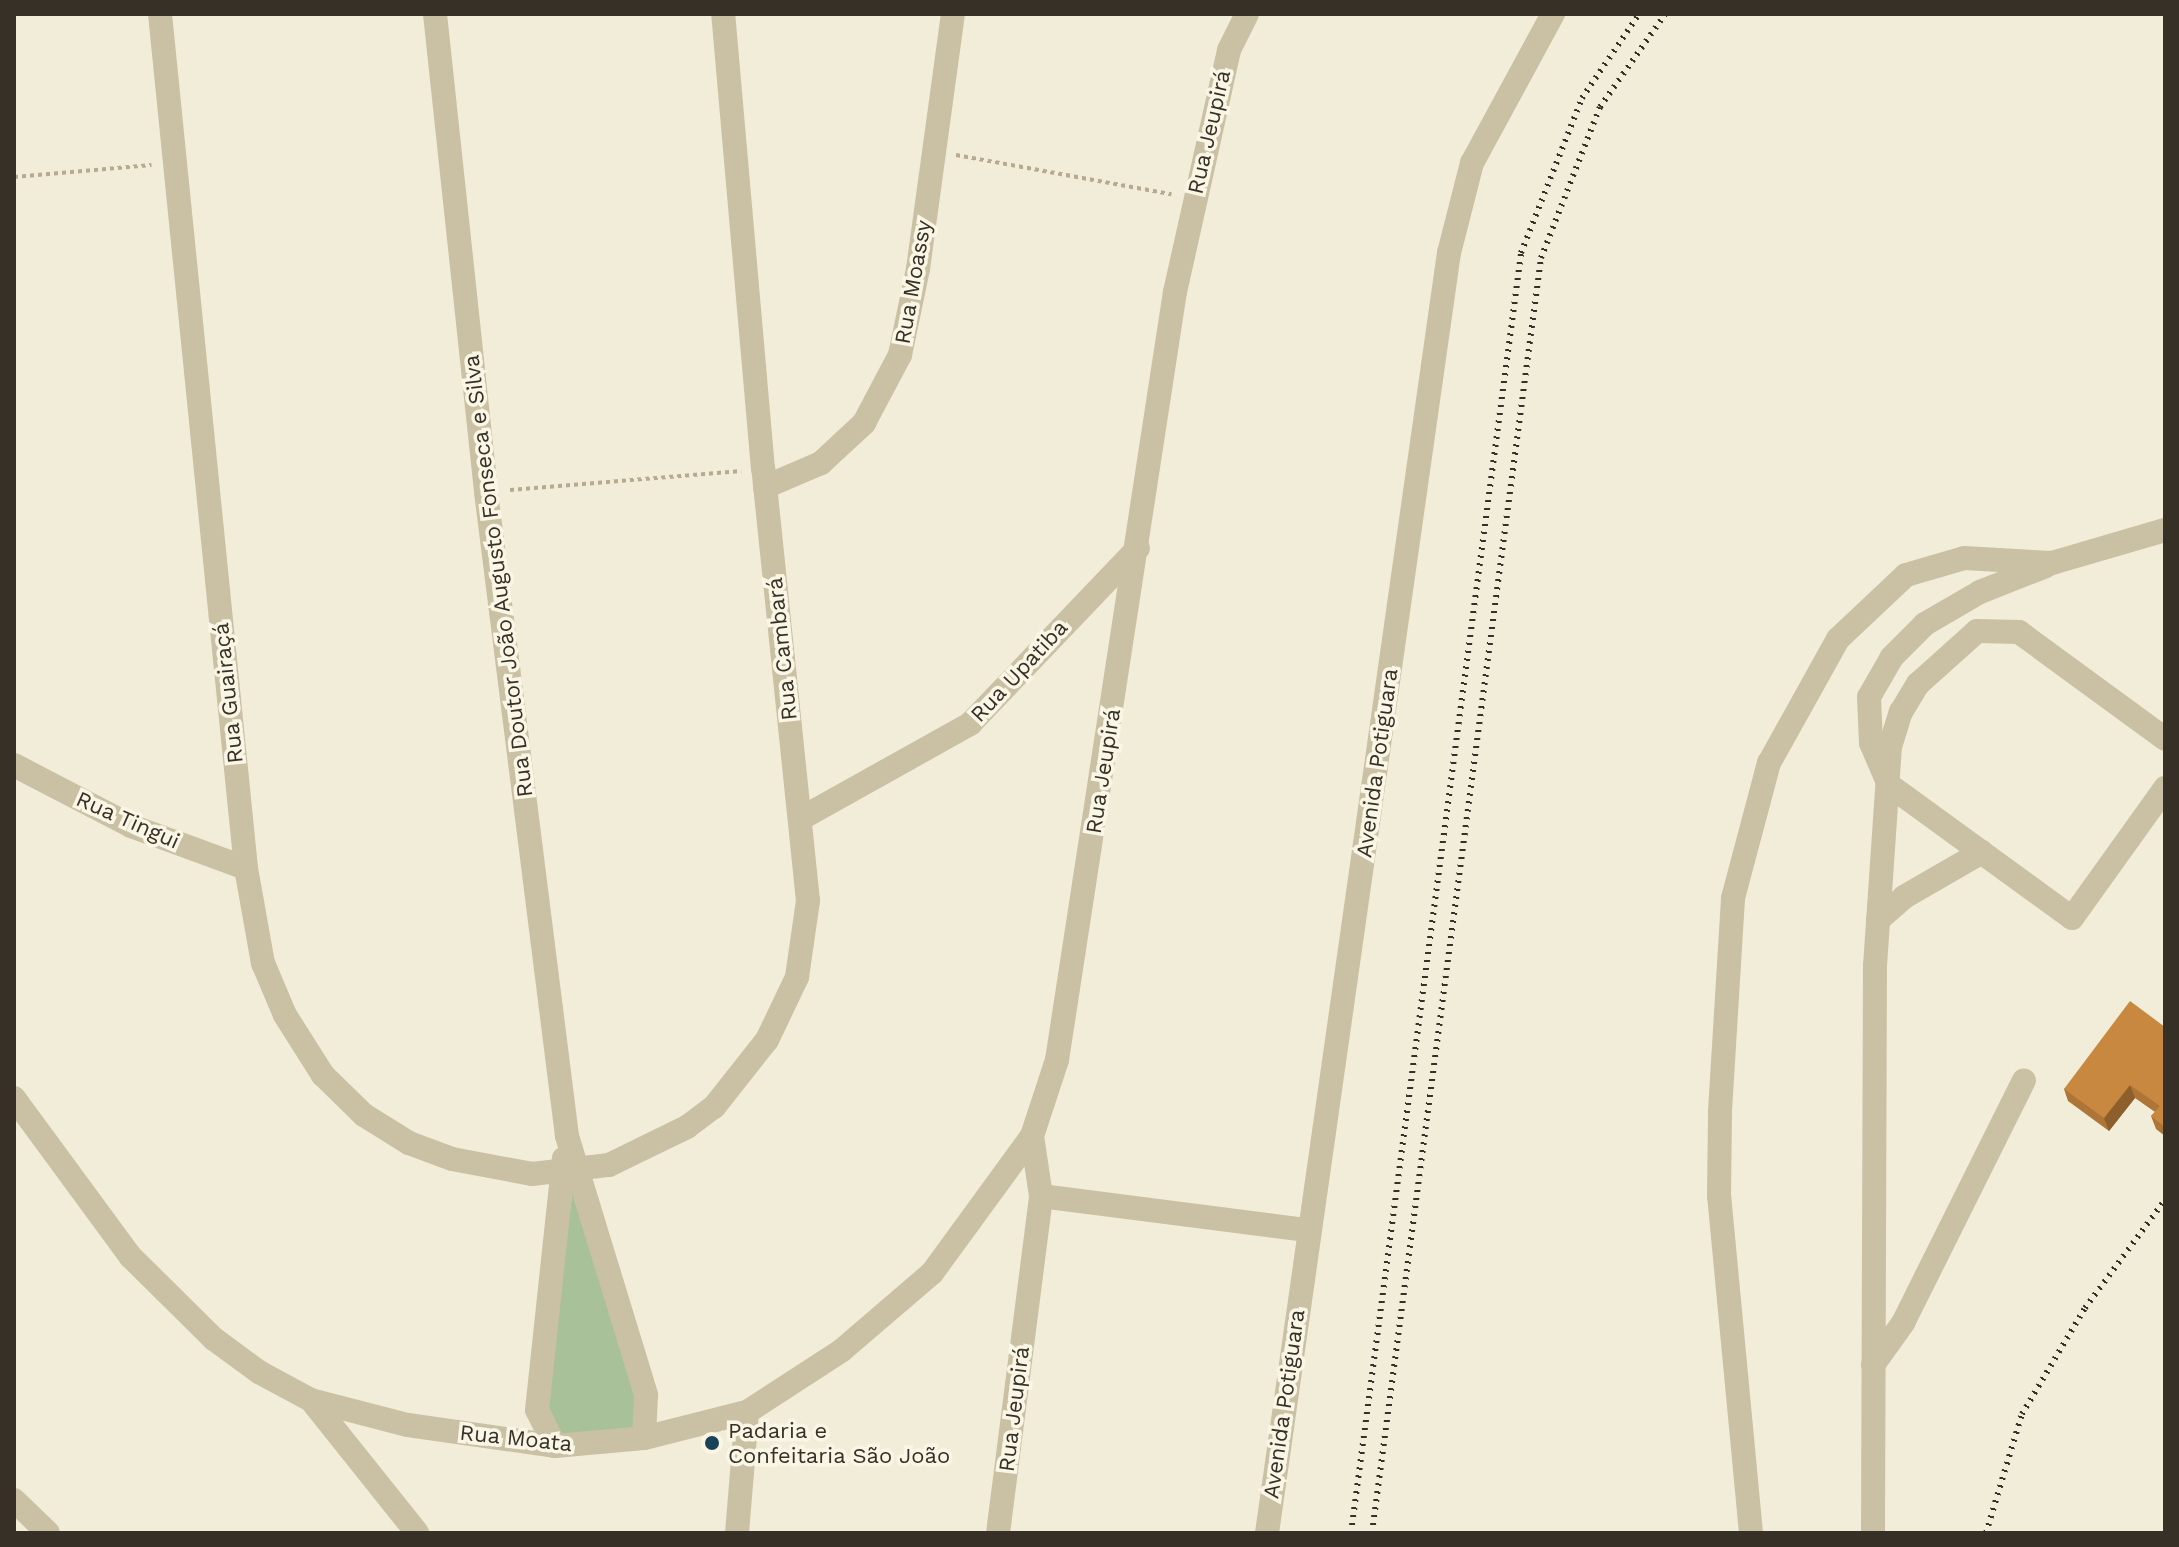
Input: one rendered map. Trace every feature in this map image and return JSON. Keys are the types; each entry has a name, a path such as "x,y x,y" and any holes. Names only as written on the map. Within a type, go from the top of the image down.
{"street":[{"name":"Rua Guairaçá","path":"160,14 246,868 272,989 323,1075 342,1095 386,1130 452,1159 501,1171 570,1173"},
{"name":"Rua Doutor João Augusto Fonseca e Silva","path":"435,14 486,492 567,1136 570,1173 537,1410 555,1446"},
{"name":"Rua Cambará","path":"570,1173 639,1153 687,1127 714,1107 767,1040 797,977 808,901 764,478 723,14"},
{"name":"Rua Moassy","path":"764,478 821,463 864,423 900,355 953,14"},
{"name":"Rua Jeupirá","path":"998,1533 1041,1196 1032,1136 1057,1060 1193,198 1229,50 1247,14"},
{"name":"Avenida Potiguara","path":"1267,1533 1307,1230 1449,253 1472,163 1553,14"},
{"path":"2165,530 2052,563 1980,592 1925,624 1892,657 1869,697 1871,743 1889,785 2072,918 2165,788"},
{"name":"Rua Upatiba","path":"800,819 970,724 1138,548"},
{"path":"1751,1533 1719,1197 1720,1111 1733,898 1769,763 1838,639 1906,575 1964,558 2052,563"},
{"path":"1873,1533 1878,920 1890,747 1901,712 1918,684 1977,631 2019,632 2165,739"},
{"name":"Rua Tingui","path":"14,765 131,826 246,868"},
{"path":"1878,920 1904,897 1982,852"},
{"path":"1873,1365 1903,1323 2024,1080"},
{"name":"Rua Moata","path":"14,1098 131,1257 214,1339 311,1400 408,1425 555,1446 644,1438 747,1412 841,1351 932,1273 1032,1136"},
{"name":"Rua Doutor João Augusto Fonseca e Silva","path":"570,1173 646,1395 644,1438"},
{"path":"1041,1196 1307,1230"},
{"path":"311,1400 417,1533"},
{"path":"737,1533 747,1412"},
{"path":"14,1500 48,1533"}],"path":[{"path":"934,151 1193,198"},
{"path":"14,177 175,163"},
{"path":"486,492 764,478"}],"green space":[{"path":"573,1186 643,1396 641,1435 560,1442 546,1408"}],"building":[{"path":"2130,1001 2165,1027 2165,1127 2151,1116 2160,1106 2130,1085 2104,1118 2064,1089"}],"railway":[{"path":"1351,1533 1521,253 1582,98 1639,14"},
{"path":"1372,1533 1541,258 1600,107 1665,14"},
{"path":"1986,1533 2022,1414 2085,1308 2165,1200"}],"place":[{"name":"Padaria e Confeitaria São João","path":"712,1443"}]}
